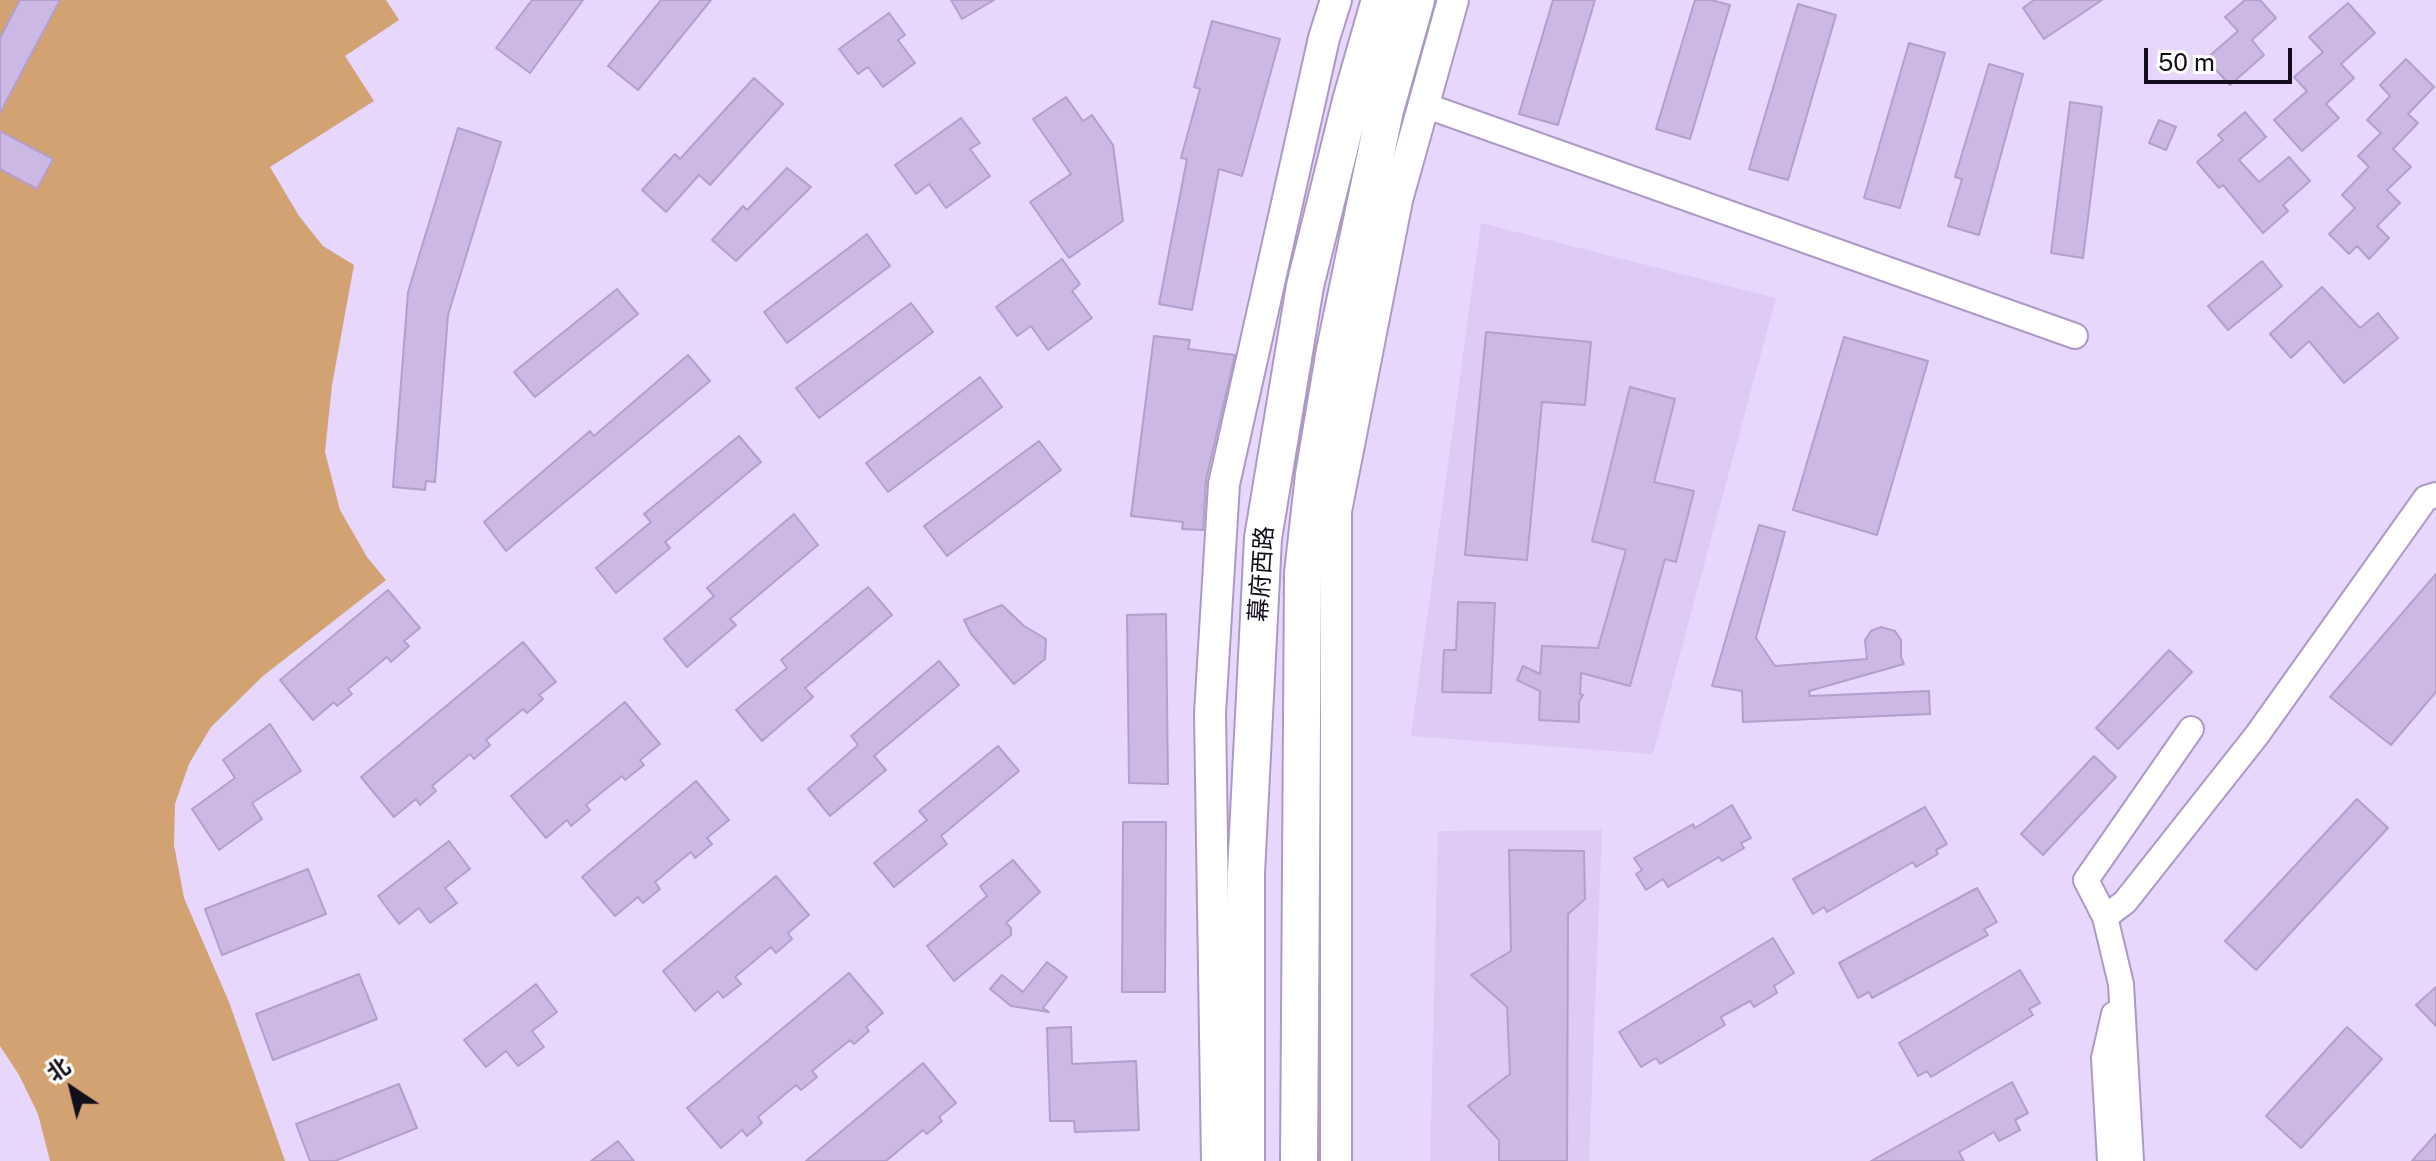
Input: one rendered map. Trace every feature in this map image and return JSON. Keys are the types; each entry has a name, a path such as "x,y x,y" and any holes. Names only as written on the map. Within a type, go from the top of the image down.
{"highway":[{"name":"幕府西路","path":"1246,1161 1246,873 1263,538 1305,286 1351,101 1380,0"},
{"name":"幕府西路","path":"1299,1161 1303,573 1314,475 1335,350 1385,110 1416,0"}],"main road":[{"name":"幕府西路","path":"1217,1161 1210,713 1224,484 1324,38 1336,0"},
{"path":"1336,1161 1336,511 1397,200 1453,0"}],"street":[{"path":"1424,105 2075,336"},
{"path":"2105,917 2125,902 2257,735 2426,498 2436,495"},
{"path":"2131,1161 2121,984 2105,917 2086,880 2191,729"},
{"path":"2110,1161 2104,1058 2121,984"}],"shaded area":[{"path":"0,0 386,0 399,20 345,56 374,101 270,167 299,216 323,246 354,265 332,385 325,452 340,510 367,557 386,580 263,676 211,727 189,764 175,804 174,845 184,898 229,1002 285,1161 50,1161 38,1114 19,1075 0,1046"},
{"path":"1481,223 1776,298 1653,754 1411,736"},
{"path":"1602,830 1589,1161 1430,1161 1438,831"}],"building":[{"path":"20,0 60,0 0,113 0,38"},
{"path":"532,0 583,0 530,73 496,48"},
{"path":"661,0 711,0 638,90 608,66"},
{"path":"951,0 994,0 962,19"},
{"path":"1553,0 1595,0 1558,125 1519,114"},
{"path":"1695,0 1730,5 1690,139 1656,129"},
{"path":"2034,0 2102,0 2044,39 2023,8"},
{"path":"2245,0 2260,0 2276,18 2252,40 2264,55 2230,85 2206,59 2238,31 2225,17"},
{"path":"2348,3 2375,33 2341,64 2354,78 2326,104 2339,118 2302,151 2274,120 2307,91 2294,77 2323,52 2309,37"},
{"path":"1798,4 1836,15 1788,180 1749,169"},
{"path":"889,13 905,35 898,40 915,63 883,87 868,67 858,74 839,49"},
{"path":"1212,21 1280,39 1242,176 1219,169 1192,310 1159,304 1187,159 1181,158 1200,89 1194,87"},
{"path":"1909,43 1945,53 1900,208 1864,198"},
{"path":"2406,59 2434,87 2408,114 2418,123 2393,149 2411,167 2387,190 2400,203 2377,226 2389,238 2369,259 2357,246 2349,254 2329,234 2355,208 2342,195 2369,167 2358,156 2381,133 2367,120 2390,96 2380,85"},
{"path":"1989,64 2023,74 1979,235 1948,226 1962,179 1955,177"},
{"path":"754,78 783,104 710,185 699,175 666,212 642,190 675,154 680,159"},
{"path":"1066,97 1083,121 1092,115 1113,145 1123,221 1069,258 1030,202 1071,174 1033,119"},
{"path":"2070,102 2102,107 2083,258 2051,253"},
{"path":"2245,112 2266,137 2239,160 2259,182 2289,157 2310,181 2283,205 2288,211 2263,233 2223,185 2219,188 2197,162 2223,140 2218,135"},
{"path":"961,118 980,143 970,149 990,176 946,208 929,184 916,194 895,165"},
{"path":"2159,120 2176,127 2166,150 2149,143"},
{"path":"458,128 501,142 448,315 435,482 426,481 425,490 393,487 408,292"},
{"path":"0,131 53,159 37,189 0,169"},
{"path":"787,168 811,187 736,261 712,240 743,206 747,210"},
{"path":"867,234 890,266 787,343 764,312"},
{"path":"1062,259 1080,284 1072,291 1092,318 1048,350 1031,326 1017,336 996,307"},
{"path":"2262,261 2282,286 2228,330 2208,306"},
{"path":"2322,287 2360,328 2378,313 2398,338 2344,383 2309,341 2291,358 2270,334"},
{"path":"617,289 638,314 535,397 514,372"},
{"path":"911,303 933,332 819,418 796,388"},
{"path":"1486,332 1591,342 1585,405 1542,402 1527,560 1465,555"},
{"path":"1154,336 1190,340 1188,349 1235,355 1206,480 1203,530 1182,529 1183,522 1131,516"},
{"path":"1844,337 1928,361 1877,535 1793,510"},
{"path":"688,355 710,381 506,551 484,522 590,431 594,436"},
{"path":"980,377 1002,407 888,492 866,463"},
{"path":"1630,387 1675,399 1654,482 1694,491 1676,562 1665,559 1630,686 1581,673 1580,694 1583,695 1579,702 1579,722 1539,720 1540,691 1517,680 1523,666 1540,674 1542,646 1598,648 1626,550 1592,541"},
{"path":"739,436 761,462 665,542 670,548 616,593 596,568 651,522 644,514"},
{"path":"1039,441 1061,470 947,556 924,526"},
{"path":"794,514 818,545 730,619 736,625 687,667 664,639 714,596 707,588"},
{"path":"1759,525 1785,532 1756,638 1775,666 1867,659 1865,640 1871,631 1881,627 1895,631 1901,640 1904,664 1809,691 1810,696 1929,691 1930,714 1743,722 1742,691 1712,686"},
{"path":"2436,574 2436,692 2391,745 2330,697"},
{"path":"868,587 892,615 805,688 813,697 762,741 736,710 787,668 781,660"},
{"path":"388,590 420,628 404,641 409,646 391,662 387,657 348,689 352,694 337,706 334,702 313,720 280,680"},
{"path":"1458,602 1495,603 1491,693 1442,692 1444,650 1456,650"},
{"path":"1002,605 1024,626 1046,639 1045,659 1014,684 971,634 964,620"},
{"path":"1166,614 1168,784 1129,783 1127,615"},
{"path":"523,642 556,682 539,695 543,699 527,713 523,709 486,740 490,745 474,759 470,754 432,786 436,791 420,805 416,799 394,817 361,777"},
{"path":"2169,650 2192,672 2118,749 2096,728"},
{"path":"939,661 959,685 874,756 886,770 830,816 808,789 858,745 851,736"},
{"path":"625,702 660,744 640,760 644,765 625,780 622,776 586,805 590,810 571,826 567,820 546,838 511,796"},
{"path":"270,724 301,771 252,803 262,819 219,850 192,809 235,778 223,760"},
{"path":"998,746 1019,771 941,836 947,844 894,887 874,863 927,820 919,811"},
{"path":"2094,756 2116,777 2043,855 2021,834"},
{"path":"696,781 729,820 707,838 712,844 695,858 691,852 655,882 660,889 643,903 638,897 615,916 582,877"},
{"path":"2357,799 2388,828 2256,970 2225,941"},
{"path":"1732,805 1751,838 1741,843 1744,848 1722,861 1719,857 1668,887 1663,879 1646,890 1636,874 1642,870 1634,858 1693,824 1695,828"},
{"path":"1925,807 1947,844 1936,850 1938,854 1916,867 1913,862 1827,912 1824,907 1813,914 1793,879"},
{"path":"1123,822 1166,822 1165,992 1122,992"},
{"path":"449,841 470,869 445,888 457,903 430,923 419,908 399,924 378,896"},
{"path":"1509,850 1584,851 1585,899 1568,914 1567,1161 1499,1161 1499,1140 1468,1106 1510,1074 1507,1007 1471,975 1511,951"},
{"path":"1013,860 1040,892 1006,923 1011,928 1011,935 954,981 927,946 987,896 980,886"},
{"path":"308,869 326,914 222,955 205,909"},
{"path":"776,876 809,915 788,933 792,939 776,953 771,947 735,977 741,984 723,998 718,991 695,1011 663,971"},
{"path":"1977,888 1997,922 1984,929 1988,935 1872,998 1869,992 1858,998 1839,963"},
{"path":"1773,938 1794,973 1774,986 1777,993 1754,1007 1750,1001 1721,1017 1725,1025 1660,1064 1656,1058 1641,1067 1619,1032"},
{"path":"1047,962 1067,977 1043,1008 1049,1012 1011,1006 990,989 1002,975 1023,992"},
{"path":"2020,970 2040,1003 2029,1009 2033,1015 1931,1077 1927,1071 1918,1076 1899,1043"},
{"path":"849,973 883,1013 866,1027 869,1031 854,1044 850,1040 812,1071 817,1077 801,1090 796,1085 758,1117 762,1123 747,1136 742,1130 721,1148 687,1108"},
{"path":"359,974 377,1019 273,1060 256,1014"},
{"path":"536,984 557,1012 532,1031 544,1047 518,1066 506,1051 486,1067 464,1040"},
{"path":"2436,987 2436,1026 2416,1005"},
{"path":"1071,1027 1072,1064 1136,1061 1139,1130 1075,1132 1074,1121 1050,1121 1047,1028"},
{"path":"2347,1027 2382,1059 2301,1148 2266,1116"},
{"path":"923,1063 956,1103 939,1117 942,1121 927,1134 923,1130 886,1161 806,1161"},
{"path":"2012,1082 2028,1113 2015,1120 2020,1130 1999,1141 1994,1132 1959,1152 1964,1161 1871,1161"},
{"path":"399,1084 417,1128 335,1161 310,1161 296,1124"},
{"path":"2436,1134 2436,1161 2412,1161"},
{"path":"618,1141 634,1161 591,1161"}]}
